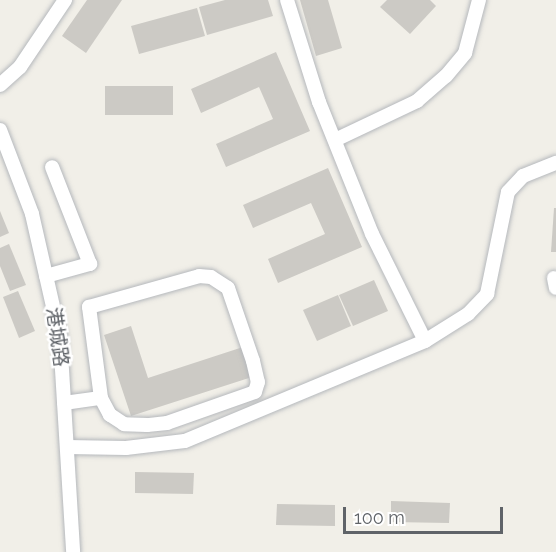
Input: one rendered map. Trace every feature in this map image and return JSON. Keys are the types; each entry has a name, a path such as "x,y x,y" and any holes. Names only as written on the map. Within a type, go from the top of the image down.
{"street":[{"path":"0,85 20,67 65,0"},
{"path":"286,0 319,102 372,234 425,341"},
{"path":"335,140 417,101 446,75 465,52 479,0"},
{"name":"港城路","path":"0,130 32,214 60,338 73,552"},
{"path":"67,447 126,448 185,441 425,341 468,314 487,294 508,192 523,176 556,163"},
{"path":"46,276 90,264 52,167"},
{"path":"199,276 211,277 228,288 253,361 258,382 255,392 167,423 147,425 124,424 110,415 101,398 89,308 199,276"},
{"path":"64,403 101,398"}],"building":[{"path":"87,0 122,0 86,53 62,36"},
{"path":"225,0 268,0 273,16 207,35 199,7"},
{"path":"300,0 328,0 342,48 316,56"},
{"path":"387,0 430,0 436,6 410,34 380,7"},
{"path":"197,8 205,36 139,54 131,26"},
{"path":"276,52 310,131 226,167 216,144 273,119 259,87 201,113 191,89"},
{"path":"105,86 173,86 173,115 105,115"},
{"path":"328,168 362,247 278,283 268,259 325,234 311,203 253,228 243,205"},
{"path":"554,208 556,208 556,252 551,252"},
{"path":"0,211 9,233 0,237"},
{"path":"9,244 26,285 10,291 0,266 0,248"},
{"path":"374,280 388,311 353,326 339,295"},
{"path":"18,291 35,331 19,338 3,297"},
{"path":"338,295 351,326 317,341 303,310"},
{"path":"131,326 148,378 243,347 252,377 131,416 104,335"},
{"path":"135,472 194,473 193,494 135,493"},
{"path":"391,501 450,503 449,523 391,522"},
{"path":"277,504 335,505 335,526 276,525"}]}
